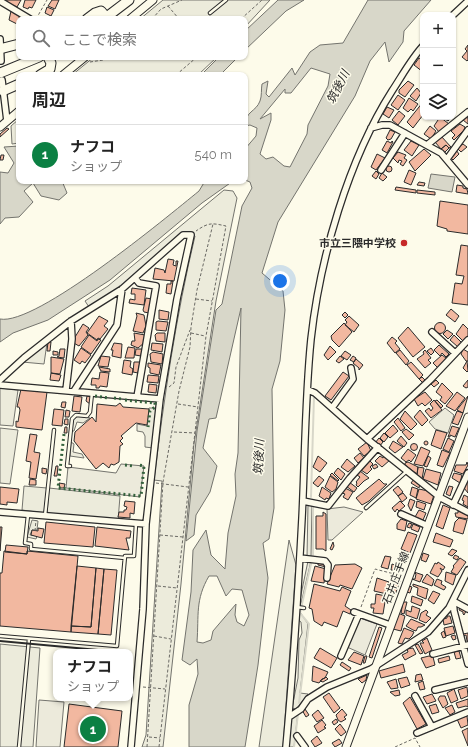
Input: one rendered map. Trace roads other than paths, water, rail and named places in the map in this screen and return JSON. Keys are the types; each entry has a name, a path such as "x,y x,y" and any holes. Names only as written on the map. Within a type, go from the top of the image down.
{"highway":[{"path":"108,16 128,0"},
{"path":"91,16 101,11 104,16"},
{"path":"0,49 16,45"},
{"path":"1,77 33,60"},
{"path":"45,72 50,69 51,63 50,60"},
{"path":"3,91 16,85"}],"street":[{"path":"134,16 153,0"},
{"path":"0,1 25,16"},
{"path":"456,12 468,1"},
{"path":"0,39 1,61"},
{"path":"286,747 297,607 311,339 331,236 346,192 371,128 382,108 422,48"},
{"path":"67,72 85,60"},
{"path":"1,77 7,121"},
{"path":"426,145 468,112"},
{"path":"0,127 16,114"},
{"path":"371,128 382,125 390,125 441,152 468,185"},
{"path":"447,159 468,130"},
{"path":"381,170 405,133"},
{"path":"0,380 24,358 71,321 122,289 183,235 191,235 177,298 160,396 146,524 143,609 131,747"},
{"path":"135,278 139,283 156,286 138,397"},
{"path":"74,391 117,325 122,289"},
{"path":"66,390 72,339 71,321"},
{"path":"432,332 455,353"},
{"path":"367,439 410,399 468,340"},
{"path":"332,408 353,379 351,368"},
{"path":"0,385 138,397 160,396"},
{"path":"308,390 315,393 367,439 439,496 468,512"},
{"name":"石井庄手線","path":"346,747 374,667 468,417"},
{"path":"303,501 328,506 350,478 378,447"},
{"path":"453,505 468,473"},
{"path":"0,512 146,524"},
{"path":"401,514 428,526"},
{"path":"300,558 325,561 328,565 326,578"},
{"path":"289,717 301,709 308,699 327,687 353,678 374,667 428,632 449,608 468,570"},
{"path":"453,601 468,609"},
{"path":"453,601 454,611 466,645 468,664"},
{"path":"341,656 357,613 390,625"},
{"path":"434,654 466,645"},
{"path":"435,690 468,682"},
{"path":"415,696 432,727"},
{"path":"418,733 468,712"},
{"path":"297,736 305,747"}],"lane":[{"path":"210,13 226,0"},
{"path":"70,466 67,466 72,419 76,415 87,416 90,412 92,393"},
{"path":"45,516 54,430"},
{"path":"366,508 407,470"},
{"path":"28,515 25,543 31,544 31,549 125,558 125,556 134,556 136,523"},
{"path":"0,636 117,646 125,558"},
{"path":"297,607 304,608"},
{"path":"19,747 29,639"}],"water":[{"path":"278,0 304,0 286,11 248,47 248,28"},
{"name":"筑後川","path":"368,0 431,0 404,31 403,42 389,62 385,42 370,61 355,96 278,222 262,273 283,291 285,310 280,361 272,389 274,508 269,539 263,543 268,578 258,665 245,747 189,747 189,705 198,674 197,659 190,665 182,660 191,592 193,550 206,530 211,555 225,569 228,533 236,496 235,474 238,453 241,308 216,418 209,419 203,448 217,466 210,492 196,515 194,535 186,541 197,431 216,310 222,304 242,206 252,188 250,182 248,181 248,145 256,136 257,128 248,125 248,116 260,101 262,84 268,81 266,94 269,97 292,68 295,75 310,52 320,45 343,43","holes":["311,68 330,74 328,86 308,125 307,134 290,167 284,166 273,157 266,159 260,154 271,120 271,113 260,119 285,89 285,93 291,93","209,576 217,576 226,596 232,589 242,590 249,615 244,626 237,622 235,615 236,604 213,631 211,640 203,643 197,642 198,608"]},
{"path":"216,60 235,60 223,72 204,72"},
{"path":"16,146 16,184 32,184 24,191 33,202 19,217 5,218 0,224 0,172 8,173 14,163 4,147"},
{"path":"431,174 455,177 452,192 428,188"},
{"path":"34,184 63,184 67,193 59,200 41,196"},
{"path":"203,184 229,184 202,203 110,280 48,320 13,333 0,342 0,319 18,317 42,306 70,288 131,245 199,191"}],"waterway":[{"path":"311,497 314,396"},
{"path":"299,703 309,624 300,613 313,555 313,505"},
{"path":"294,747 298,714"}],"place":[{"name":"市立三隈中学校","path":"404,243"},
{"name":"ナフコ","path":"93,729"}]}
